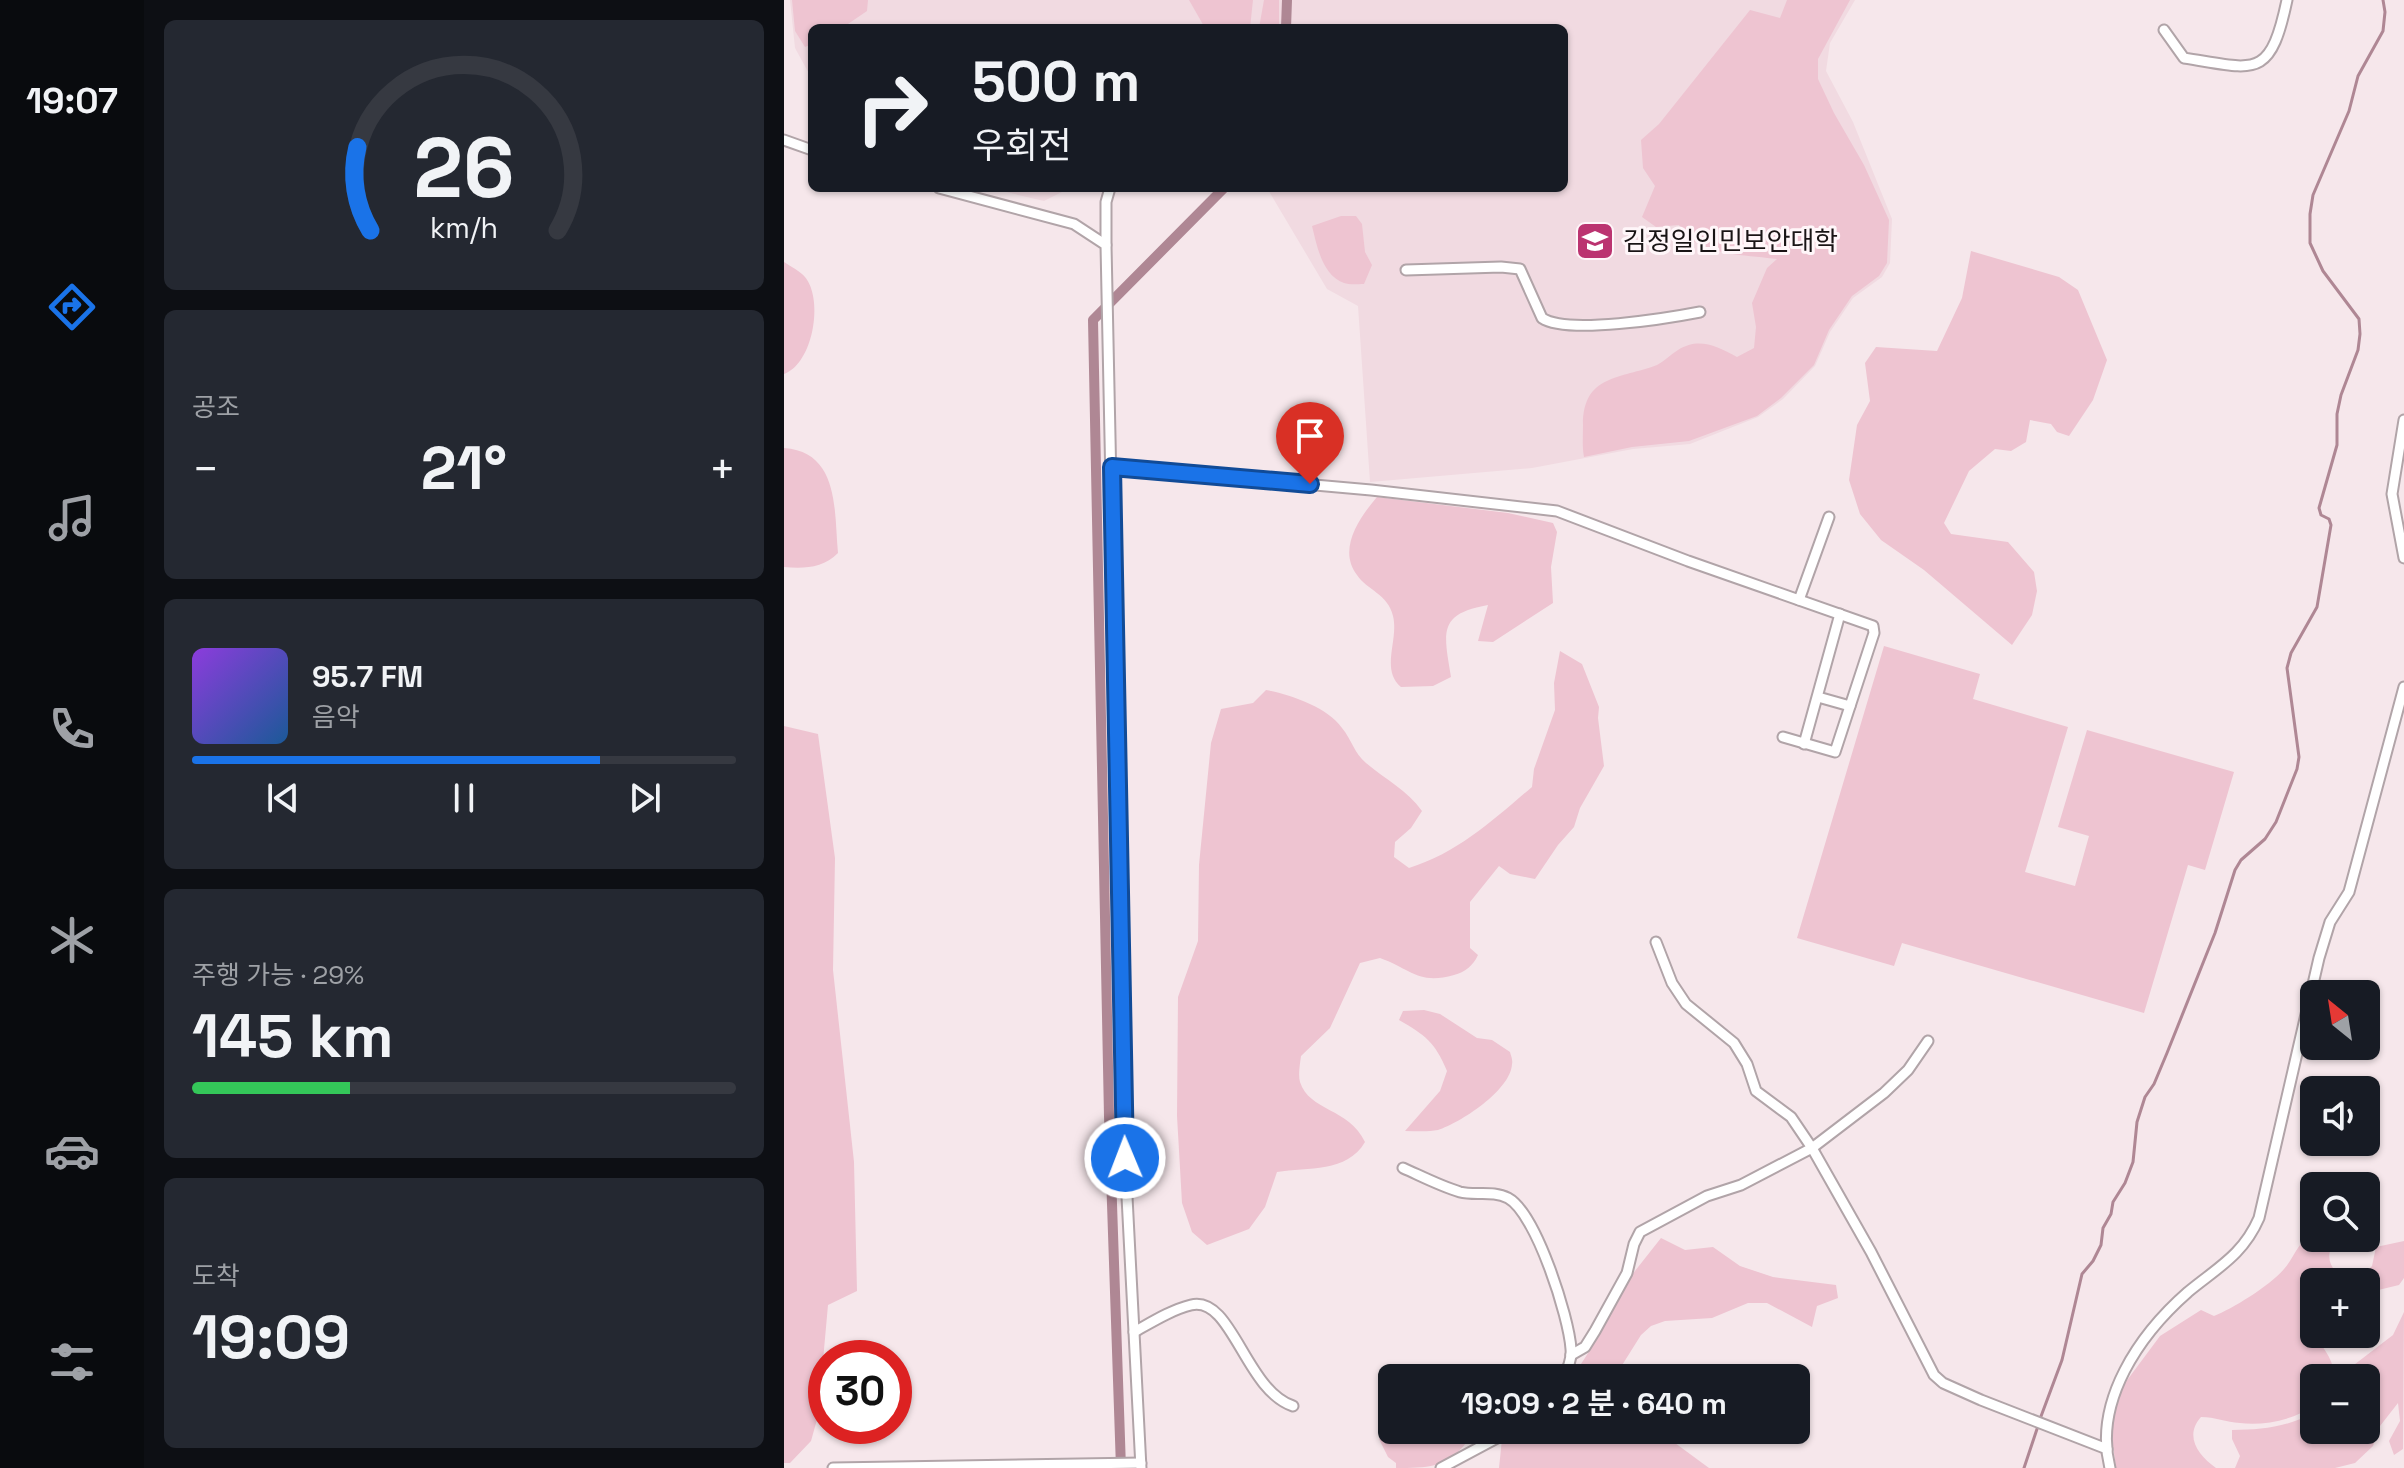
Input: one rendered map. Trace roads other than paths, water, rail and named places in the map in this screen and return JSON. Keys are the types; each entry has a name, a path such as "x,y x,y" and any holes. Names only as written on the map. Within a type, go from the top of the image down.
{"street":[{"path":"2164,30 2184,58 2242,67 2254,65 2264,61 2270,53 2287,0"},
{"path":"784,140 808,149"},
{"path":"954,192 1074,224 1106,245"},
{"path":"833,1468 1139,1464 1125,1158 1106,245 1109,192"},
{"path":"1406,270 1520,269 1542,318 1559,325 1664,319 1700,312"},
{"path":"2404,420 2392,494 2404,558"},
{"path":"1112,467 1557,511 1873,626 1874,633 1835,752 1783,737"},
{"path":"1799,600 1829,517"},
{"path":"1804,744 1840,614"},
{"path":"2110,1468 2108,1412 2134,1355 2158,1320 2249,1239 2259,1218 2319,958 2330,922 2349,892 2404,687"},
{"path":"1818,697 1850,706"},
{"path":"1656,942 1672,983 1686,1004 1734,1043 1747,1064 1756,1091 1791,1117 1812,1148 1871,1252 1934,1375 1943,1383 1981,1400 2107,1449"},
{"path":"1571,1355 1585,1347 1595,1331 1627,1273 1640,1232 1707,1196 1741,1185 1812,1148 1884,1093 1908,1070 1928,1041"},
{"path":"1403,1168 1459,1192 1506,1197 1516,1205 1528,1221 1567,1319 1571,1355 1568,1364"},
{"path":"1134,1332 1192,1305 1208,1305 1223,1317 1263,1385 1278,1399 1293,1406"},
{"path":"1441,1468 1486,1444"}],"waterway":[{"path":"1286,24 1287,0"},
{"path":"2040,1419 2062,1360 2082,1274 2101,1245 2103,1228 2111,1214 2113,1202 2133,1162 2137,1122 2145,1097 2154,1084 2215,933 2235,870 2241,860 2265,839 2276,822 2297,769 2299,757 2287,668 2291,653 2317,607 2331,525 2329,519 2321,515 2319,508 2337,445 2337,414 2341,395 2358,350 2360,334 2359,319 2323,271 2310,243 2310,214 2313,195 2349,111 2358,76 2383,31 2383,0"},
{"path":"1121,1468 1109,1116 1093,320 1220,192"},
{"path":"2024,1468 2038,1426"}],"place":[{"name":"김정일인민보안대학","path":"1595,241"}]}
